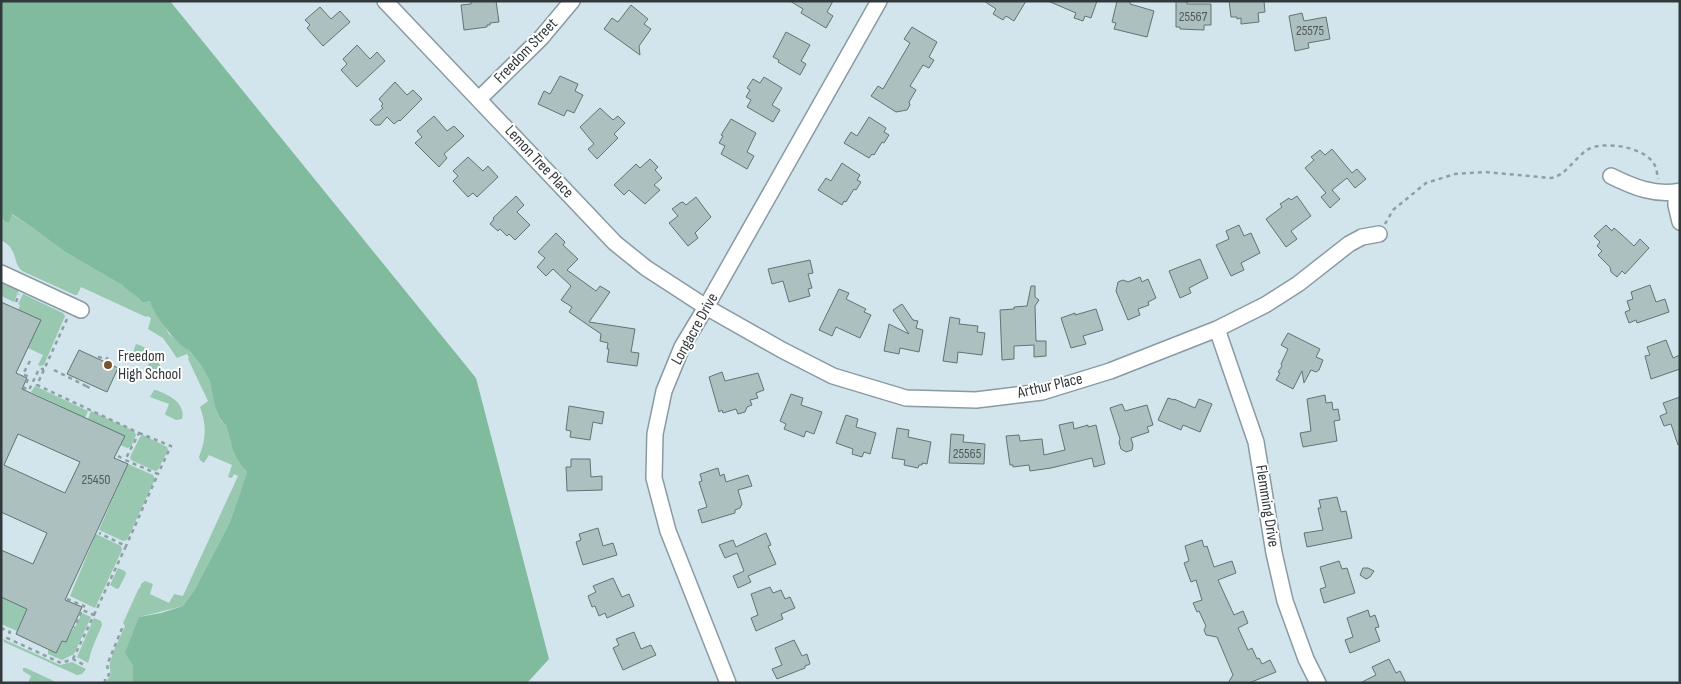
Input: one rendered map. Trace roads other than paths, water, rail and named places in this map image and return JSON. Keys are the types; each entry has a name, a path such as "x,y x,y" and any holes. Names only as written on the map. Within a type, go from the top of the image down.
{"street":[{"name":"Lemon Tree Place","path":"385,1 616,244 646,268 706,307"},
{"name":"Freedom Street","path":"479,99 541,38 572,1"},
{"name":"Longacre Drive","path":"728,683 668,531 654,478 655,434 664,391 682,347 879,1"},
{"path":"1611,176 1630,186 1672,192 1680,222"},
{"name":"Arthur Place","path":"706,307 782,350 833,376 906,398 976,400 1042,392 1110,371 1218,329 1265,305 1298,284 1349,244 1362,237 1379,234"},
{"path":"1,273 73,312"},
{"name":"Flemming Drive","path":"1218,329 1256,442 1274,553 1286,601 1306,659 1318,683"}],"place":[{"name":"Freedom High School","path":"108,365"}]}
